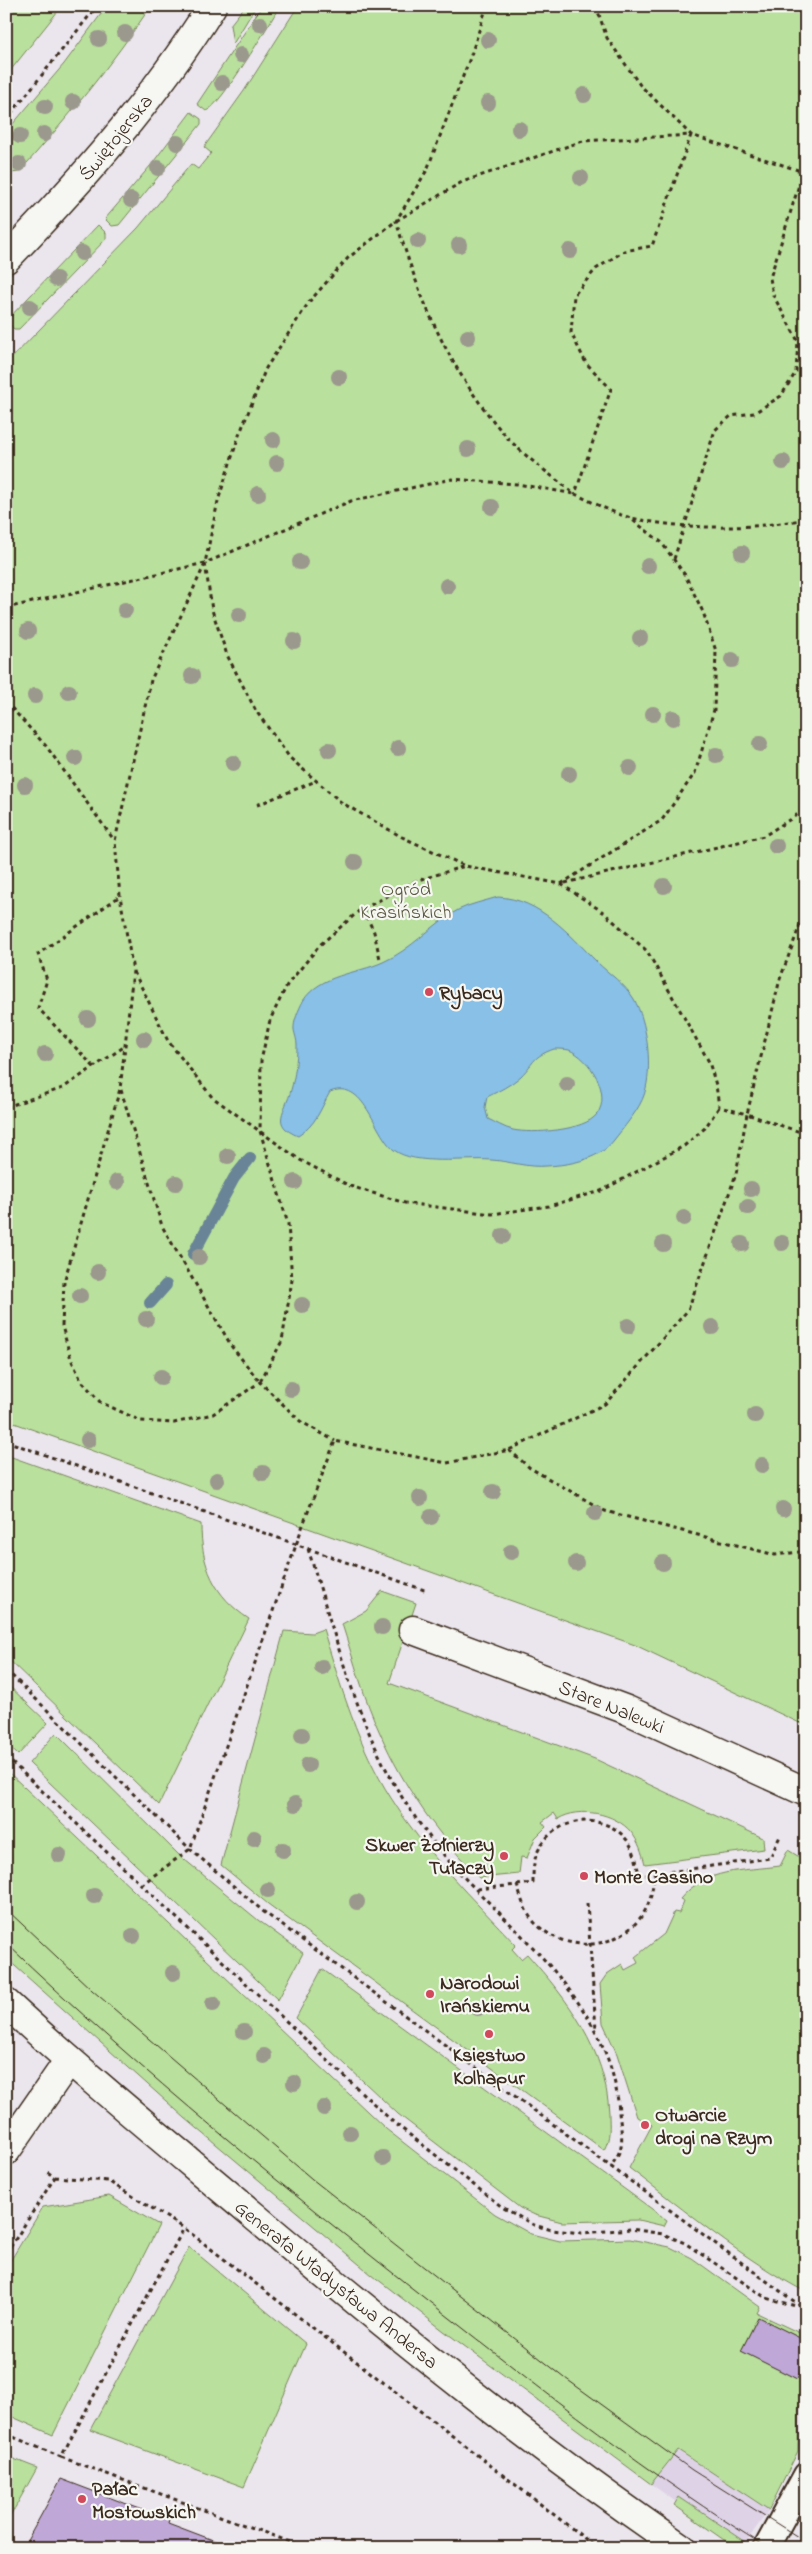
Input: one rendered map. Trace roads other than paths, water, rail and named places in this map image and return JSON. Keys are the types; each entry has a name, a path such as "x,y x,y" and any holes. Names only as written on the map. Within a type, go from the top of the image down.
{"street":[{"name":"Świętojerska","path":"6,259 116,140 173,64 212,6"},
{"name":"Stare Nalewki","path":"413,1630 627,1710 806,1792"},
{"name":"Generała Władysława Andersa","path":"6,2003 69,2060 381,2323 614,2501 682,2548"},
{"path":"6,2150 69,2060"}],"lane":[{"path":"766,2548 806,2475"}],"water":[{"path":"498,897 513,899 527,904 553,920 622,984 634,999 645,1031 648,1078 639,1105 612,1142 604,1150 588,1158 554,1166 532,1166 491,1160 427,1160 414,1158 394,1150 360,1100 352,1093 342,1090 330,1092 317,1117 298,1136 284,1127 282,1122 283,1111 289,1098 296,1068 297,1045 294,1023 303,1001 310,992 329,980 373,966 393,957 458,910","holes":["554,1049 569,1050 577,1054 591,1068 600,1087 602,1097 601,1106 597,1114 591,1120 570,1128 532,1132 513,1130 488,1119 485,1107 487,1097 505,1088 526,1071 538,1057"]}],"waterway":[{"path":"193,1254 234,1178 250,1158"},
{"path":"150,1303 166,1285"}],"tram line":[{"path":"6,1909 92,1990 312,2179 565,2378 692,2470 806,2542"},
{"path":"6,1943 163,2085 381,2263 598,2432 682,2492 768,2548"}],"place":[{"name":"Rybacy","path":"429,992"},
{"name":"Skwer Żołnierzy Tułaczy","path":"504,1856"},
{"name":"Monte Cassino","path":"584,1876"},
{"name":"Narodowi Irańskiemu","path":"430,1994"},
{"name":"Księstwo Kolhapur","path":"489,2034"},
{"name":"Otwarcie drogi na Rzym","path":"645,2125"},
{"name":"Pałac Mostowskich","path":"82,2499"}],"park label":[{"name":"Ogród Krasińskich","path":"406,900"}]}
